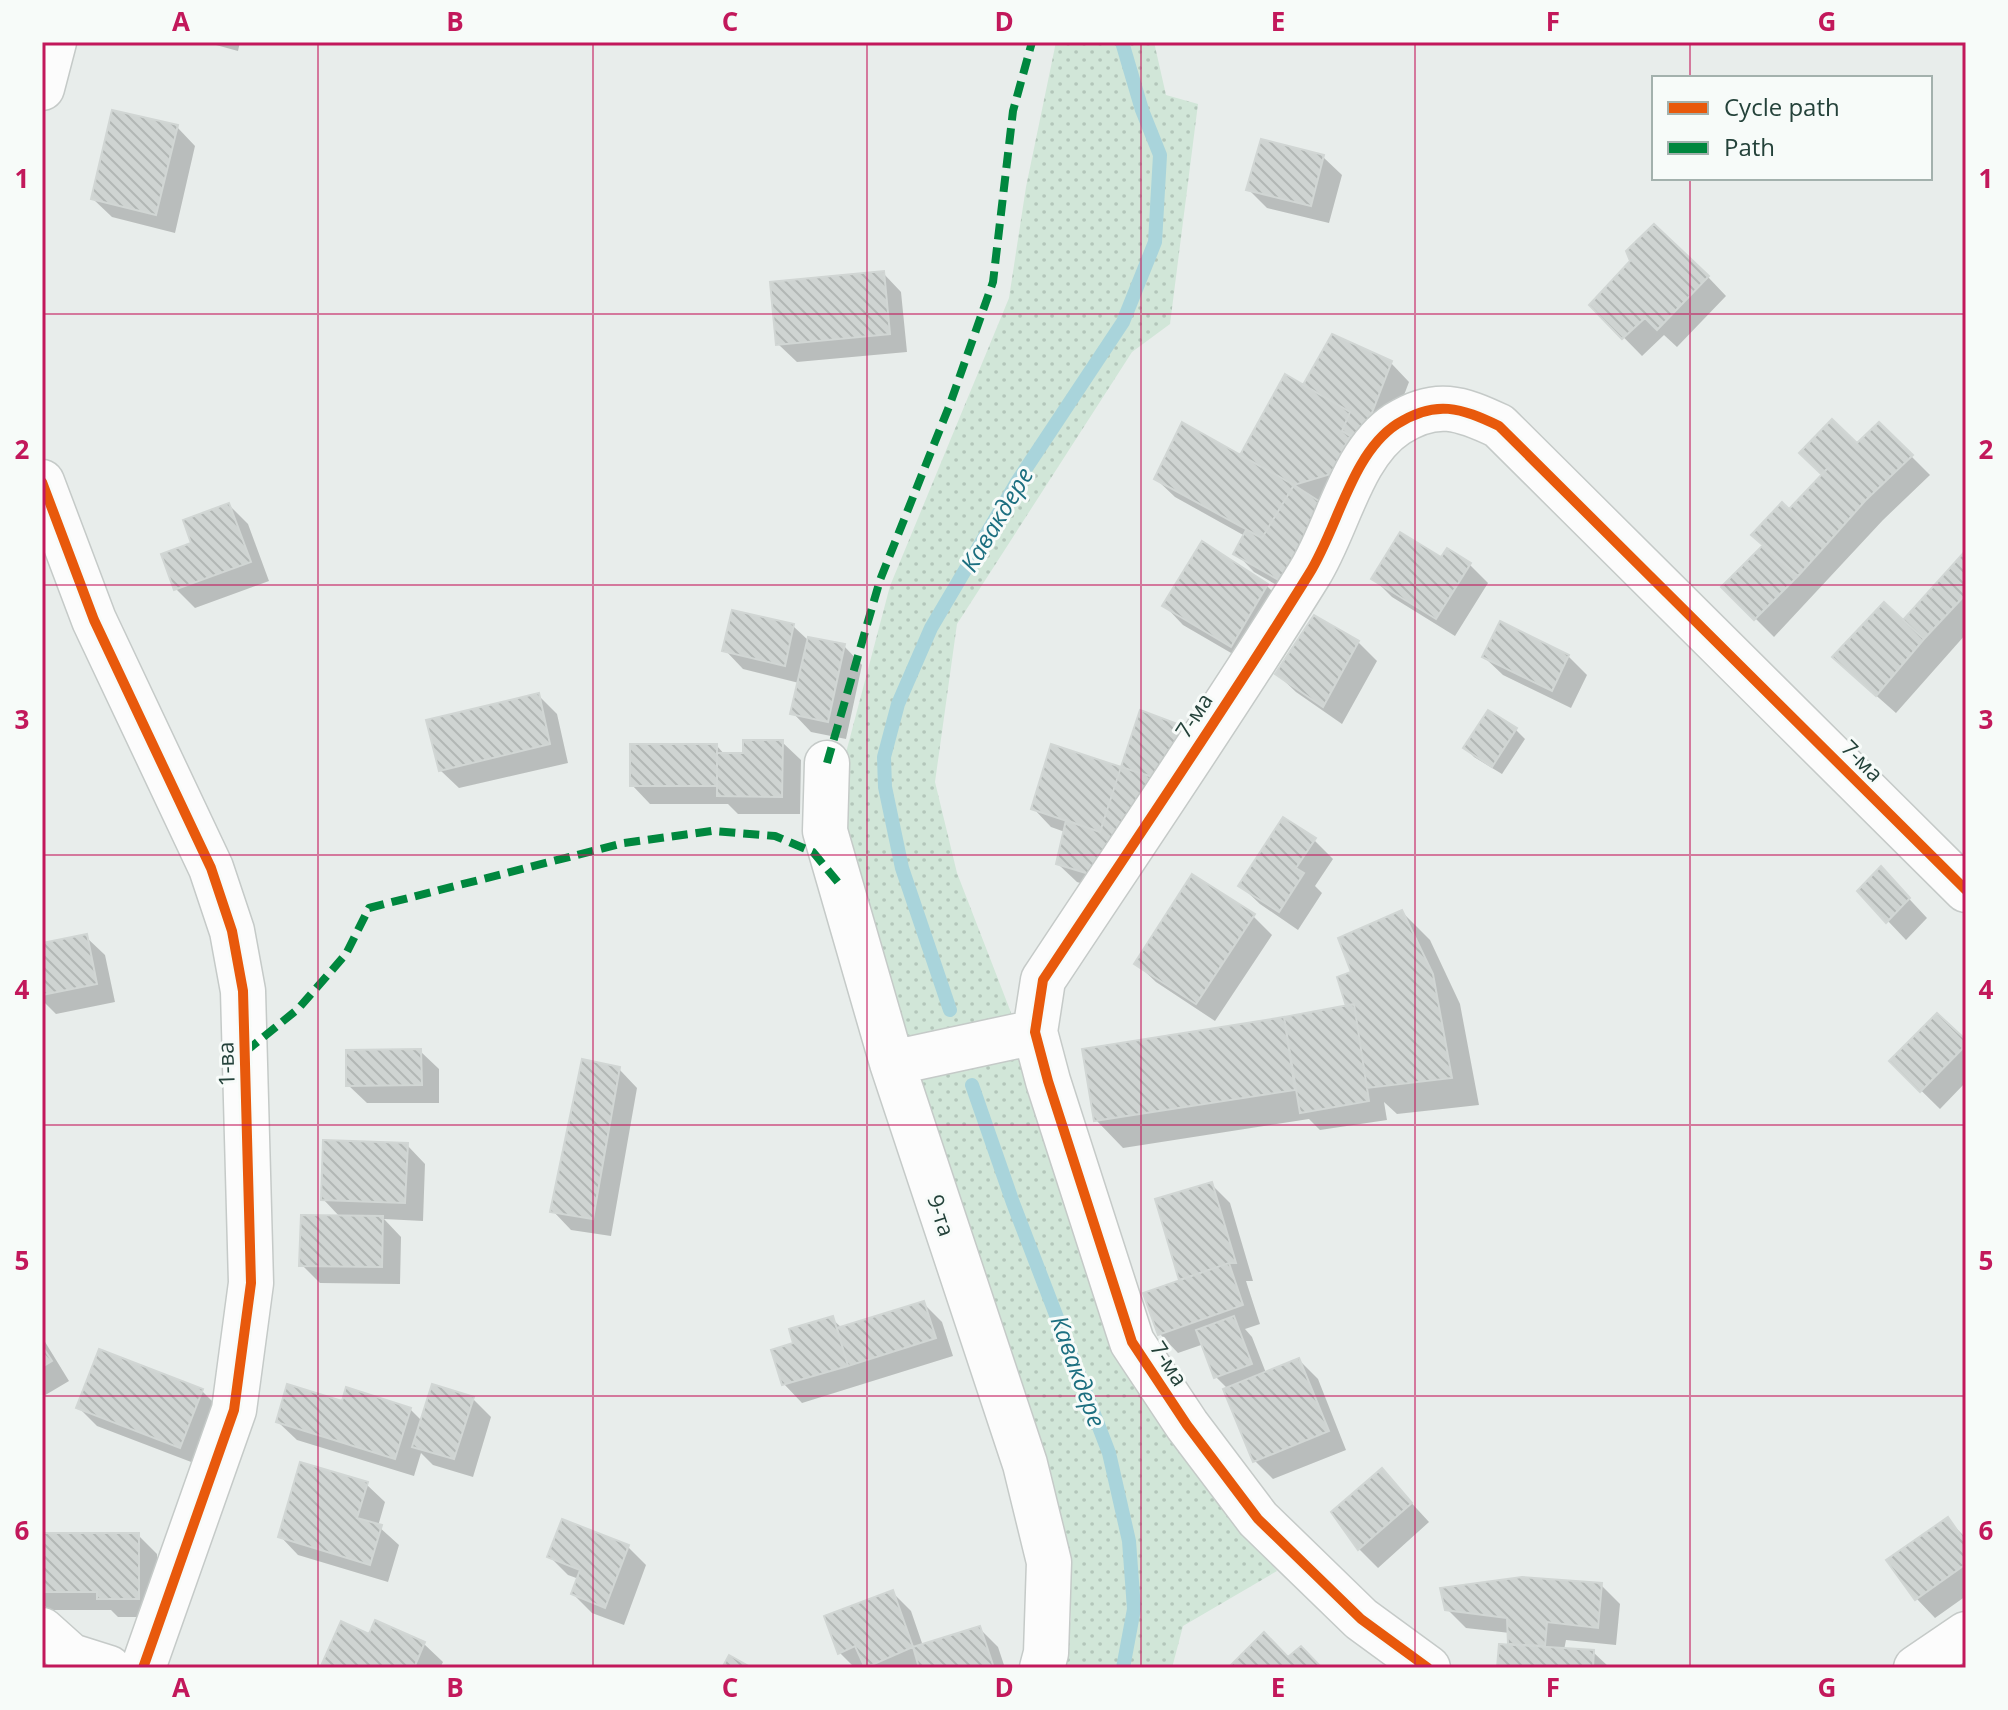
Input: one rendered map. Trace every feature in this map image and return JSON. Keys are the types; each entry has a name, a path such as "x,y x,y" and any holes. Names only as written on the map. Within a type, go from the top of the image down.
{"street":[{"path":"42,88 54,42"},
{"name":"7-ма","path":"1428,1668 1361,1619 1258,1519 1187,1425 1132,1342 1035,1032 1043,980 1311,571 1371,447 1396,424 1429,408 1470,412 1499,426 1966,890"},
{"name":"1-ва","path":"42,482 94,620 211,868 232,931 243,991 251,1283 234,1410 143,1668"},
{"name":"9-та","path":"827,763 825,831 892,1063 1025,1464 1049,1562 1046,1653 1042,1668"},
{"path":"892,1063 1035,1032"},
{"path":"42,1630 71,1656 109,1668"},
{"path":"1916,1668 1966,1634"}],"green space":[{"path":"1056,42 1154,42 1166,95 1198,104 1170,324 1132,352 957,624 935,782 957,873 1010,1010 1068,1190 1226,1510 1277,1571 1183,1626 1172,1668 1060,1668 1071,1619 1066,1538 1050,1476 940,1165 840,833 843,764 890,586 1009,298 1026,187"}],"building":[{"path":"112,110 178,125 156,215 91,199"},
{"path":"1261,139 1324,155 1311,206 1246,190"},
{"path":"1654,224 1709,276 1657,330 1645,318 1622,339 1589,305 1630,261 1626,251"},
{"path":"884,271 890,334 776,345 770,282"},
{"path":"1332,334 1392,361 1361,441 1342,431 1350,412 1303,385"},
{"path":"1285,374 1350,412 1342,431 1350,436 1331,474 1294,485 1240,455"},
{"path":"1832,419 1857,443 1879,422 1913,455 1865,501 1828,468 1821,474 1799,453"},
{"path":"1182,422 1294,485 1262,538 1154,479"},
{"path":"1828,468 1865,501 1826,545 1789,509"},
{"path":"1294,485 1325,505 1284,583 1233,554 1246,530 1262,538"},
{"path":"1782,502 1826,545 1798,576 1751,535"},
{"path":"229,503 251,562 174,590 161,554 191,543 183,520"},
{"path":"1400,532 1441,557 1447,548 1471,563 1436,619 1371,579"},
{"path":"1202,541 1268,584 1231,647 1162,606"},
{"path":"1763,545 1798,576 1754,620 1721,587"},
{"path":"1966,550 1966,594 1924,639 1903,620"},
{"path":"1884,602 1924,639 1876,696 1832,657"},
{"path":"732,610 794,624 785,666 722,651"},
{"path":"1314,615 1359,641 1323,707 1275,674"},
{"path":"1500,621 1569,655 1552,691 1482,657"},
{"path":"808,637 845,644 828,722 790,714"},
{"path":"539,693 550,744 439,771 426,720"},
{"path":"1140,710 1188,728 1156,778 1121,767"},
{"path":"1488,710 1517,728 1492,767 1463,748"},
{"path":"743,740 783,740 782,797 717,796 717,753 743,753"},
{"path":"630,744 717,744 717,786 630,786"},
{"path":"1051,744 1121,767 1100,832 1031,809"},
{"path":"1121,767 1156,778 1096,876 1056,864 1066,820 1100,832"},
{"path":"1283,817 1316,838 1296,868 1304,873 1279,912 1238,886"},
{"path":"1881,866 1910,898 1886,923 1857,891"},
{"path":"1192,874 1255,914 1196,1004 1134,964"},
{"path":"1402,910 1433,974 1452,1078 1367,1088 1354,1004 1346,1006 1337,977 1351,972 1338,938"},
{"path":"87,934 97,984 42,995 42,943"},
{"path":"1354,1004 1369,1101 1300,1113 1284,1017"},
{"path":"1937,1013 1966,1040 1966,1045 1920,1092 1889,1061"},
{"path":"1284,1017 1295,1090 1094,1121 1082,1049"},
{"path":"421,1049 422,1085 346,1086 346,1050"},
{"path":"582,1059 620,1067 593,1219 550,1212"},
{"path":"323,1140 408,1143 405,1203 321,1200"},
{"path":"1212,1182 1236,1263 1179,1280 1155,1199"},
{"path":"301,1215 383,1216 382,1267 299,1266"},
{"path":"1229,1263 1243,1305 1158,1335 1143,1293"},
{"path":"924,1301 936,1338 848,1366 837,1328"},
{"path":"833,1316 848,1366 782,1385 771,1350 793,1343 789,1329"},
{"path":"1234,1316 1252,1364 1214,1378 1196,1330"},
{"path":"42,1346 52,1361 42,1367"},
{"path":"99,1349 203,1389 180,1448 76,1408"},
{"path":"1299,1358 1329,1431 1253,1462 1223,1389"},
{"path":"287,1384 342,1401 346,1387 411,1408 395,1459 276,1422"},
{"path":"432,1384 474,1397 454,1459 412,1447"},
{"path":"300,1462 368,1482 357,1518 382,1525 370,1565 278,1537"},
{"path":"1382,1468 1412,1503 1358,1550 1331,1512"},
{"path":"1948,1517 1966,1543 1966,1564 1915,1600 1886,1560"},
{"path":"562,1519 629,1545 605,1608 571,1594 580,1570 547,1557"},
{"path":"42,1533 139,1533 139,1599 97,1599 97,1592 42,1592"},
{"path":"1522,1577 1602,1583 1598,1628 1547,1622 1545,1646 1508,1644 1507,1618 1445,1610 1440,1588"},
{"path":"893,1590 913,1647 865,1668 855,1646 838,1654 824,1616"},
{"path":"375,1620 425,1642 414,1668 320,1668 341,1621 369,1634"},
{"path":"980,1626 994,1668 919,1668 913,1647"},
{"path":"1264,1632 1288,1657 1301,1646 1322,1668 1228,1668"},
{"path":"1499,1644 1594,1650 1593,1668 1497,1668"},
{"path":"729,1655 752,1668 722,1668"}],"waterway":[{"name":"Кавакдере","path":"950,1010 902,868 885,787 884,757 898,704 931,628 1017,482 1123,322 1155,242 1160,155 1142,110 1122,42"},
{"name":"Кавакдере","path":"972,1085 1013,1203 1109,1453 1129,1541 1134,1609 1123,1668"}],"marked path":[{"path":"827,763 880,580 950,404 993,282 1013,111 1032,42"},
{"path":"245,1052 298,1009 346,954 369,908 624,843 712,831 775,836 813,852 841,886"}],"cycle path":[{"path":"1428,1668 1361,1619 1258,1519 1187,1425 1132,1342 1035,1032 1043,980 1309,574 1368,454 1381,437 1397,424 1424,411 1460,411 1499,426 1966,890"},
{"path":"42,482 94,620 211,868 232,931 243,991 251,1283 234,1410 143,1668"}]}
